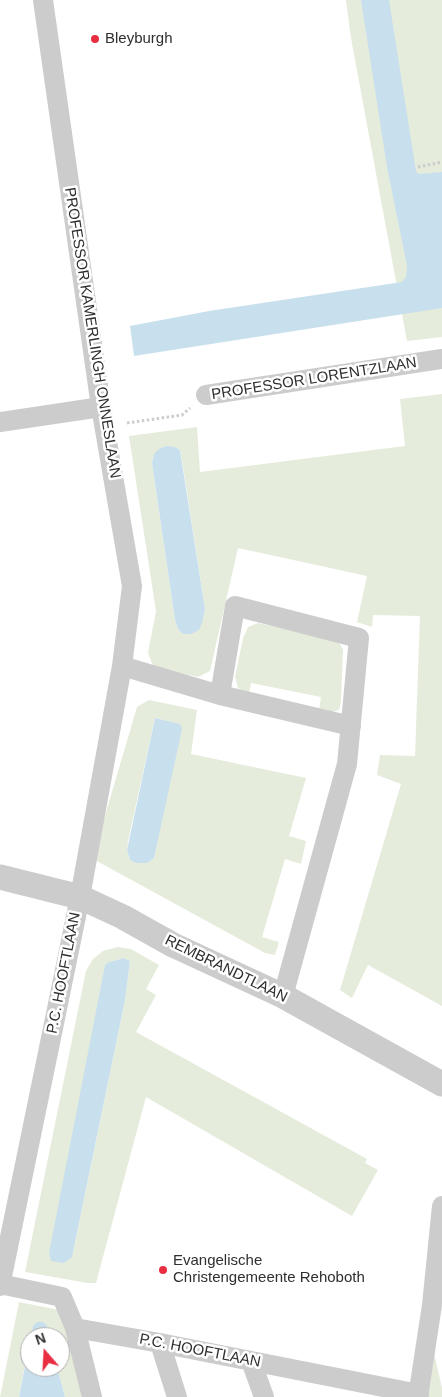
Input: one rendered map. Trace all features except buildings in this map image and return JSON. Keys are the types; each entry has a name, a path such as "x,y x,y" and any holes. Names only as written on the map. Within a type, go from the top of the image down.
{"street":[{"name":"PROFESSOR KAMERLINGH ONNESLAAN","path":"43,0 103,416 132,586 122,666 80,896"},
{"name":"PROFESSOR LORENTZLAAN","path":"206,395 442,359"},
{"path":"0,422 103,416"},
{"path":"220,695 235,606 359,638 347,764 283,996"},
{"path":"122,666 220,695 351,726"},
{"name":"REMBRANDTLAAN","path":"0,877 80,896 173,945 283,996 442,1084"},
{"name":"P.C. HOOFTLAAN","path":"80,896 0,1285 62,1297 75,1328 160,1343 419,1395"},
{"path":"419,1395 437,1306 442,1206"},
{"path":"75,1328 92,1397"},
{"path":"160,1343 177,1397"},
{"path":"251,1361 264,1397"}],"path":[{"path":"418,166 442,162"},
{"name":"PROFESSOR LORENTZLAAN","path":"103,416 182,415 206,395"}],"green space":[{"path":"346,0 442,0 442,337 407,341 351,38"},
{"path":"442,394 442,1006 368,965 352,998 340,990 401,784 377,775 380,755 415,756 420,616 373,615 372,627 357,622 367,576 238,548 210,671 198,677 154,668 148,653 156,611 129,436 197,427 200,472 405,446 400,399","holes":["175,447 180,450 205,609 203,620 191,634 183,634 178,629 175,620 152,463 153,457"]},
{"path":"258,623 336,640 340,644 343,650 339,710 332,712 319,710 321,697 251,683 249,694 238,688 235,677 243,638 248,627"},
{"path":"149,700 197,710 191,754 306,778 289,836 306,841 301,864 285,859 262,937 279,942 275,955 265,953 95,860 94,853 137,707","holes":["155,718 179,724 154,858 130,860 127,850 128,841"]},
{"path":"118,947 131,949 159,965 146,989 156,995 136,1032 367,1159 365,1163 378,1170 352,1216 146,1097 96,1283 25,1272 86,971 93,959 103,951","holes":["124,958 130,961 125,1000 72,1257 105,965"]},
{"path":"19,1302 59,1310 63,1316 66,1327 20,1327 20,1377 23,1377 19,1397 0,1397"},
{"path":"70,1344 83,1397 65,1397 60,1377 70,1377"},
{"path":"432,1344 442,1388 442,1397 425,1397"}],"water":[{"path":"361,0 389,0 416,171 418,174 442,172 442,308 134,356 130,326 209,311 402,282 406,277 407,266 387,167"},
{"path":"166,446 175,447 180,450 205,609 199,630 191,634 183,634 178,629 175,620 152,463 154,454"},
{"path":"155,718 180,724 182,729 154,858 147,863 136,863 130,860 127,850"},
{"path":"124,958 130,961 125,1000 72,1257 64,1263 51,1261 49,1253 105,965"},
{"path":"37,1322 43,1322 47,1327 33,1327"},
{"path":"23,1377 60,1377 65,1397 19,1397"}],"place":[{"name":"Bleyburgh","path":"95,39"},
{"name":"Evangelische Christengemeente Rehoboth","path":"163,1270"}]}
